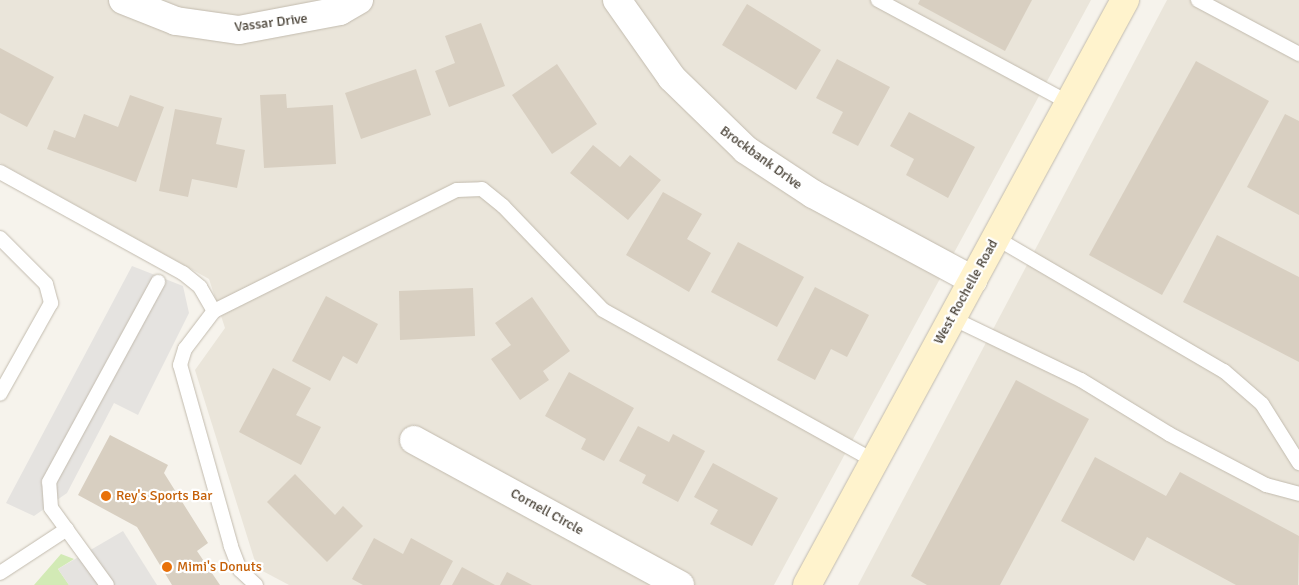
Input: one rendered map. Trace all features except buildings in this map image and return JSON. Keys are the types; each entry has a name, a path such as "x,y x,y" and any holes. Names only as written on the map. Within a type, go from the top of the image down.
{"main road":[{"name":"West Rochelle Road","path":"807,585 1125,0"}],"street":[{"name":"Vassar Drive","path":"122,0 176,21 239,30 340,12 359,0"},
{"name":"Brockbank Drive","path":"617,0 672,78 746,150 813,194 973,280"},
{"name":"Cornell Circle","path":"414,440 680,585"}],"lane":[{"path":"878,0 1069,103"},
{"path":"1198,0 1299,54"},
{"path":"0,172 184,273 200,287 214,311"},
{"path":"256,585 240,570 231,546 180,365 185,349 214,311 458,190 482,189 603,310 874,461"},
{"path":"0,238 46,284 51,303 0,394"},
{"path":"996,238 1224,371 1262,404 1299,463"},
{"path":"107,585 51,508 49,482 158,282"},
{"path":"952,318 1081,380 1168,434 1266,485 1299,494"},
{"path":"0,574 67,529"}],"shaded area":[{"path":"0,0 1091,0 774,585 289,585 257,568 195,370 225,328 209,279 0,163"},
{"path":"1167,0 1299,0 1299,585 858,585"},
{"path":"132,266 183,286 189,313 138,415 114,403 67,493 34,516 6,503"},
{"path":"123,531 157,585 69,585 58,569"}],"green space":[{"path":"61,554 74,559 58,569 69,585 34,585"}],"place":[{"name":"Rey's Sports Bar","path":"106,496"},
{"name":"Mimi's Donuts","path":"167,567"}]}
